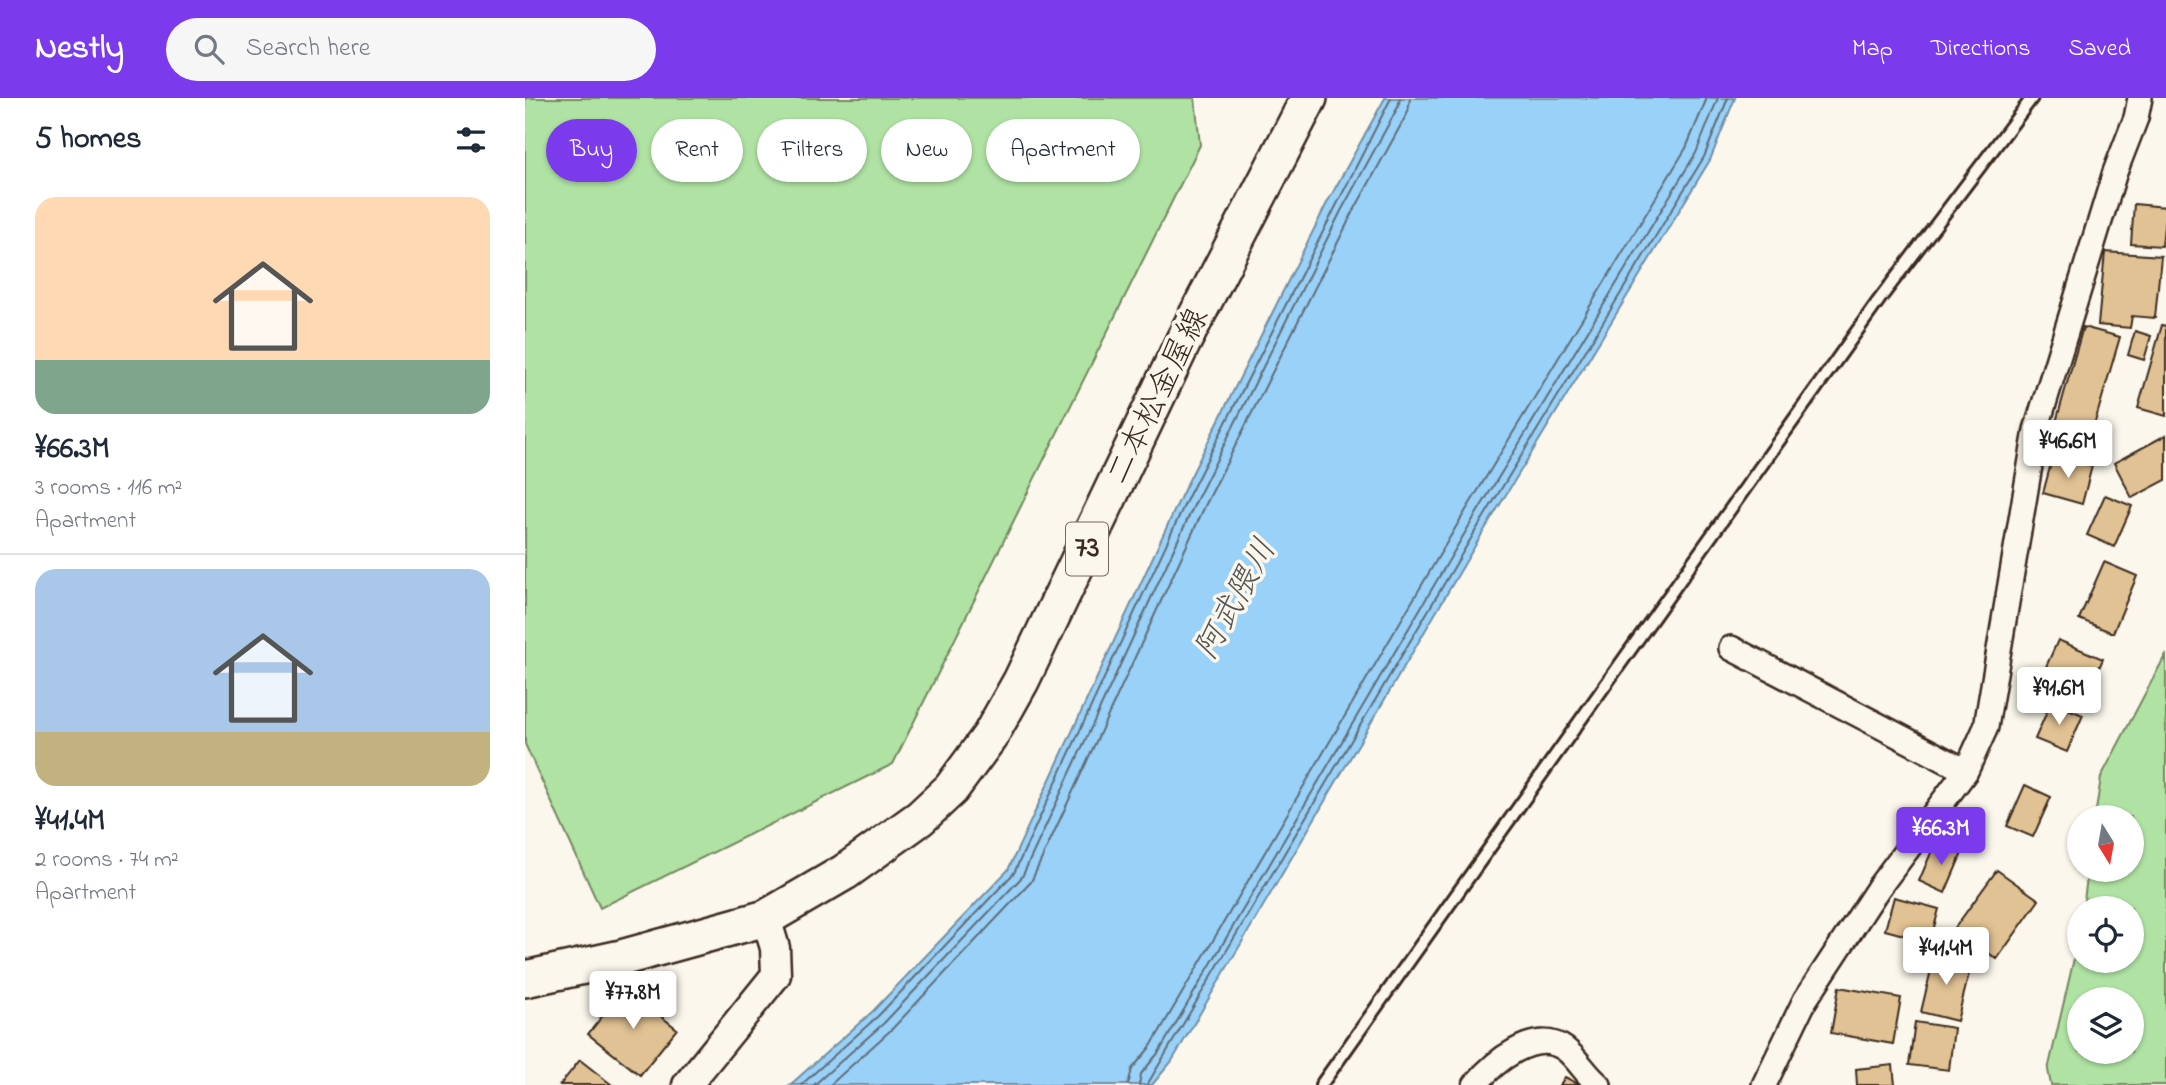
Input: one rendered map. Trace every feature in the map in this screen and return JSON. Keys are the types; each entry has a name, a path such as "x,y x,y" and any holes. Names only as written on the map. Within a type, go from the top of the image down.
{"main road":[{"name":"二本松金屋線","path":"525,979 621,958 766,918 845,872 920,818 951,789 990,736 1021,681 1183,342 1309,98"}],"street":[{"path":"1764,1084 1805,1000 1879,887 1966,771 1989,714 2036,430 2140,98"},
{"path":"1731,649 1966,771"},
{"path":"687,1085 776,975 775,948 766,918"},
{"path":"1475,1085 1506,1056 1531,1043 1551,1043 1564,1048 1599,1085"}],"lane":[{"path":"1321,1085 1879,300 2032,98"}],"green space":[{"path":"525,98 1195,98 1200,145 893,764 600,908 525,744"},
{"path":"2166,654 2166,1085 2051,1085 2048,1070 2067,988 2067,1064 2144,1064 2144,987 2067,987 2071,973 2144,973 2144,896 2085,896 2086,882 2144,882 2144,805 2097,805 2101,777"}],"water":[{"name":"阿武隈川","path":"1385,98 1735,98 1710,160 1482,534 1172,1061 1152,1085 790,1085 873,1011 1008,870 1182,494 1327,203"}],"building":[{"path":"2134,204 2166,207 2162,246 2131,244"},
{"path":"2105,252 2161,256 2155,318 2132,316 2130,328 2098,325"},
{"path":"2162,325 2166,326 2166,416 2138,408"},
{"path":"2083,327 2120,337 2090,439 2054,429"},
{"path":"2135,331 2151,336 2144,360 2128,355"},
{"path":"2166,435 2166,480 2132,498 2114,463"},
{"path":"2053,456 2092,466 2082,504 2043,493"},
{"path":"2105,495 2132,506 2114,547 2087,535"},
{"path":"2104,562 2137,576 2113,633 2079,619"},
{"path":"2058,640 2103,659 2085,699 2040,680"},
{"path":"2051,702 2083,715 2067,752 2035,739"},
{"path":"2025,785 2051,797 2033,837 2007,826"},
{"path":"1936,841 1962,853 1945,893 1919,881"},
{"path":"1997,870 2039,900 1997,959 1954,929"},
{"path":"1894,897 1939,909 1930,942 1885,930"},
{"path":"1935,953 1972,962 1957,1021 1921,1012"},
{"path":"1839,987 1901,998 1893,1044 1831,1033"},
{"path":"625,988 677,1029 640,1075 588,1034"},
{"path":"1915,1022 1954,1028 1949,1070 1909,1065"},
{"path":"580,1060 612,1085 560,1085"},
{"path":"1893,1065 1895,1085 1857,1085 1856,1069"},
{"path":"1565,1077 1580,1085 1560,1085"}]}
